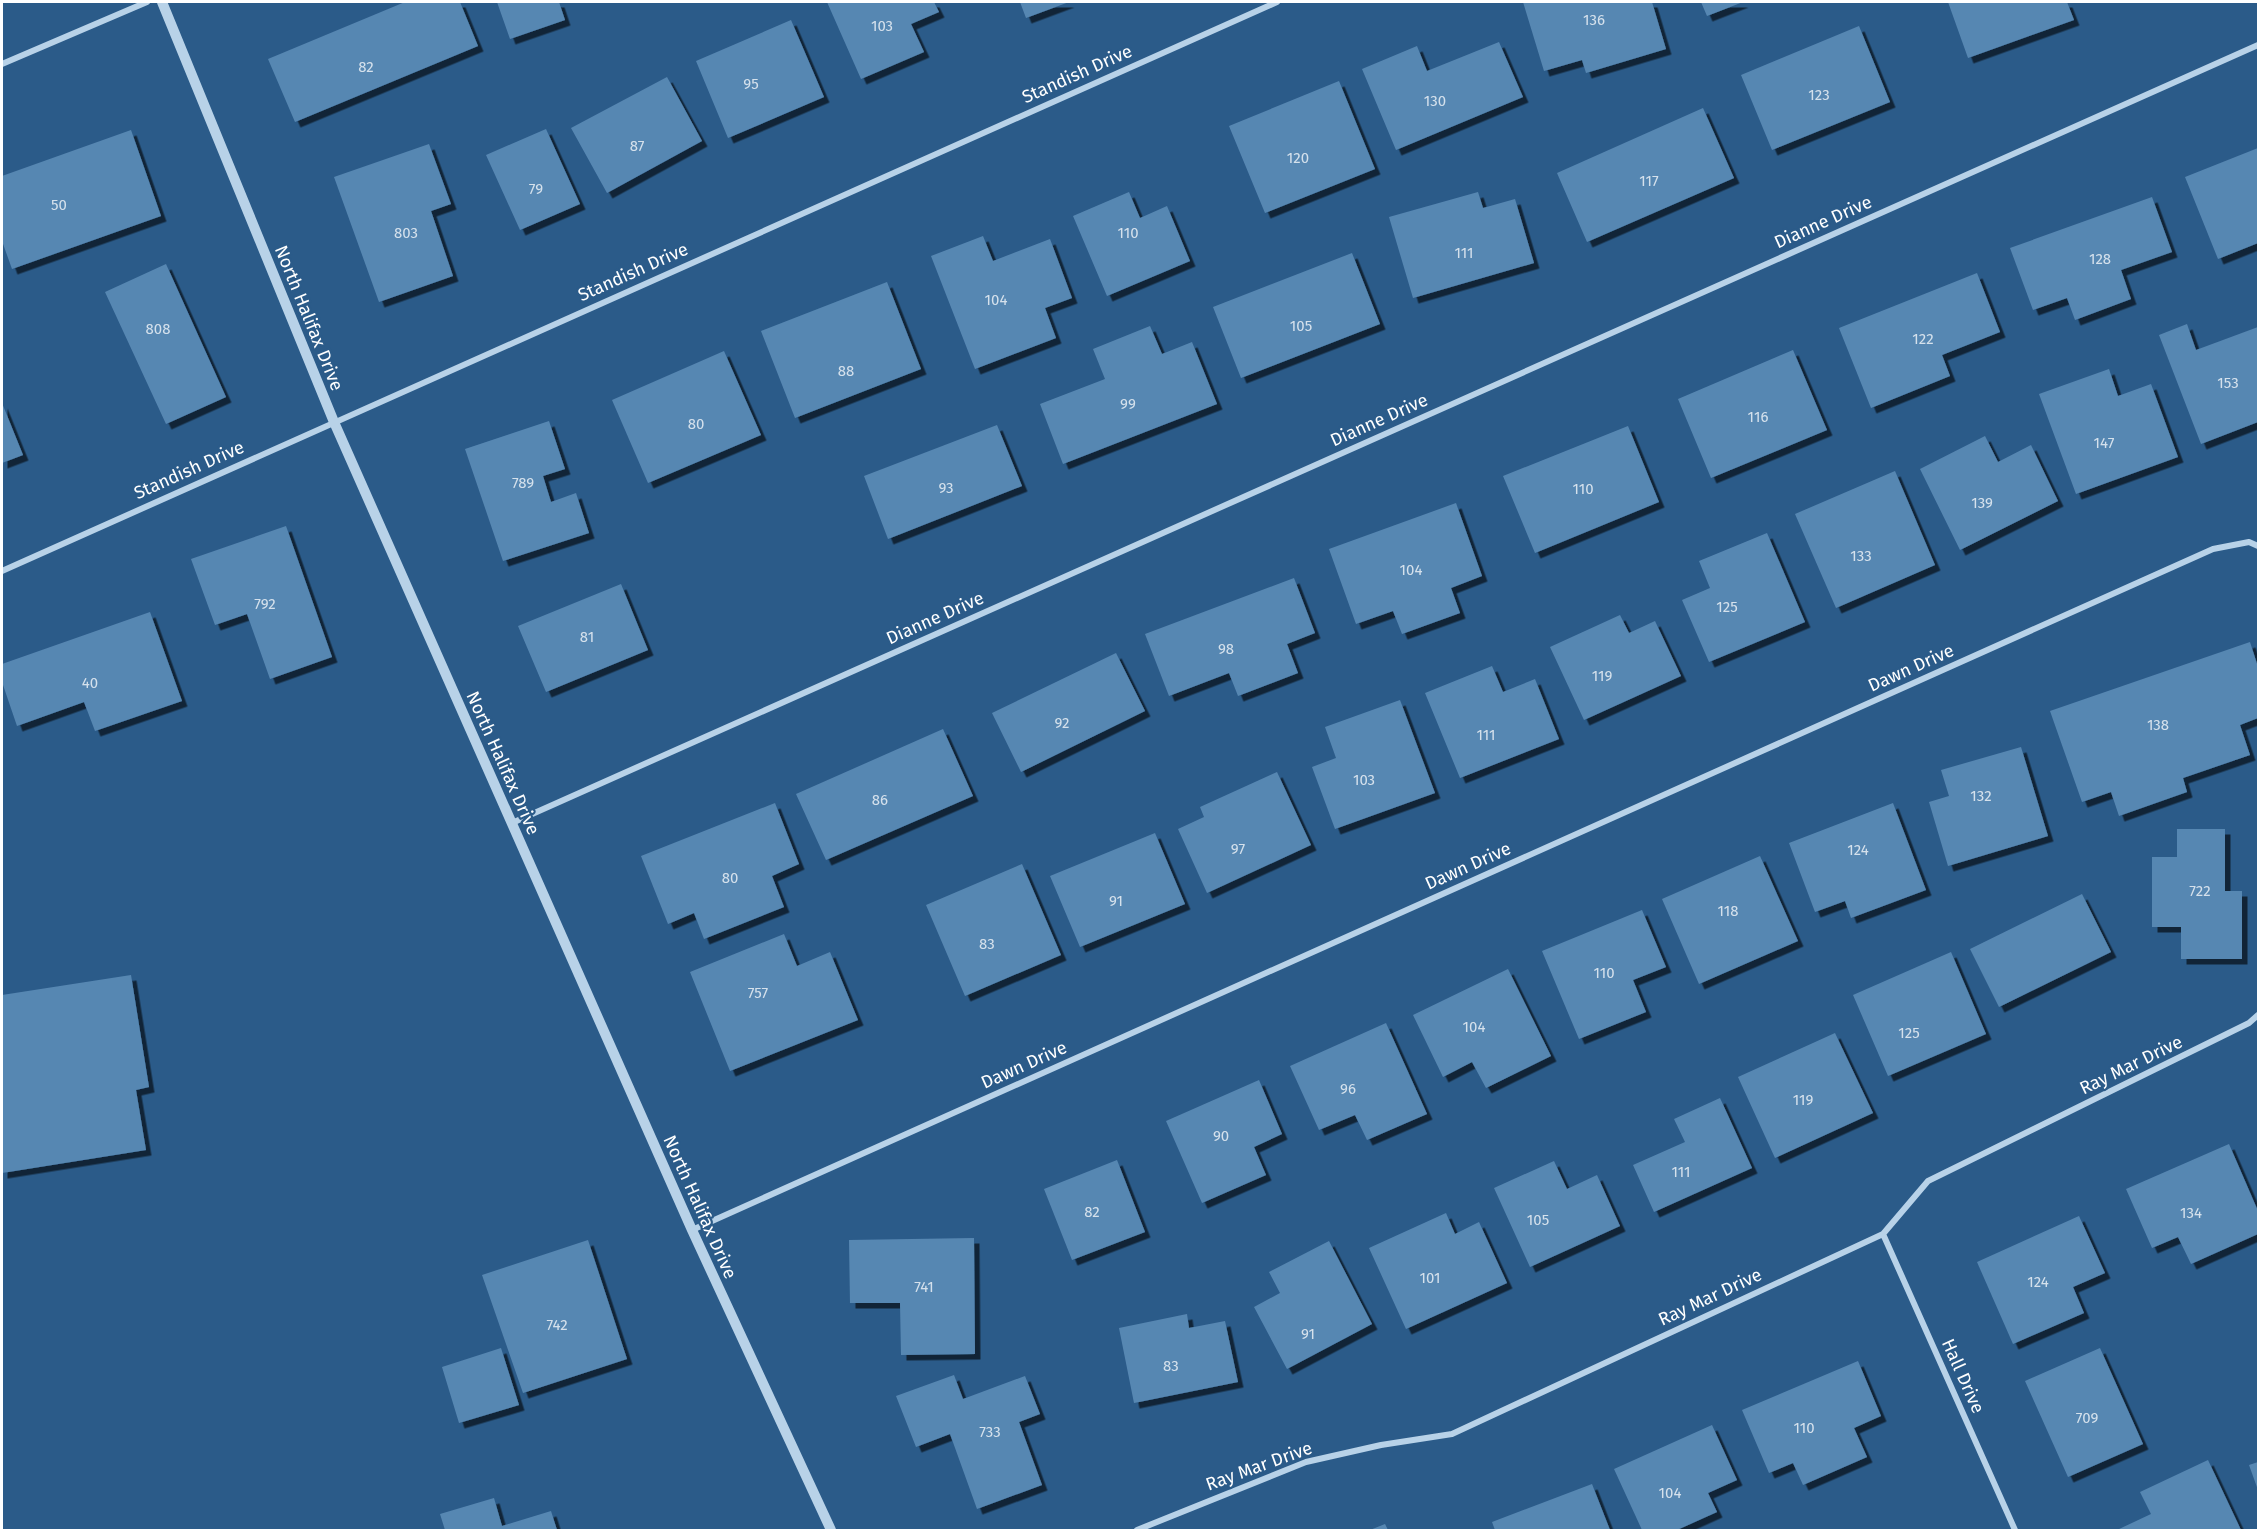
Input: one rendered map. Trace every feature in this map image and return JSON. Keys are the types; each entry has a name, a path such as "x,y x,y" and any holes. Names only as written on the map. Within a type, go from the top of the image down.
{"street":[{"path":"2,64 147,2"},
{"name":"North Halifax Drive","path":"162,2 334,422 692,1230 831,1530"},
{"name":"Standish Drive","path":"2,571 1277,2"},
{"name":"Dianne Drive","path":"512,823 2259,45"},
{"name":"Dawn Drive","path":"692,1230 2213,549 2249,542 2259,546"},
{"name":"Ray Mar Drive","path":"1137,1530 1306,1462 1381,1445 1452,1434 1883,1234 1928,1181 2249,1023 2259,1015"},
{"name":"Hall Drive","path":"1883,1234 2016,1530"}],"building":[{"path":"405,2 460,2 478,46 295,122 268,59"},
{"path":"497,2 559,2 565,20 510,39"},
{"path":"827,2 934,2 939,12 911,24 924,52 861,79"},
{"path":"1020,2 1069,2 1026,18"},
{"path":"1523,2 1652,2 1666,49 1586,73 1582,60 1544,71"},
{"path":"1701,2 1743,2 1707,16"},
{"path":"1948,2 2067,2 2074,20 1968,58"},
{"path":"791,20 824,97 728,138 696,61"},
{"path":"1859,26 1890,102 1772,150 1741,75"},
{"path":"1499,42 1523,97 1396,150 1362,69 1417,46 1427,71"},
{"path":"667,77 702,141 607,193 571,128"},
{"path":"1339,81 1375,169 1265,213 1229,126"},
{"path":"1703,108 1734,178 1587,242 1557,173"},
{"path":"546,129 580,204 520,230 486,155"},
{"path":"131,130 161,216 12,269 2,241 2,176"},
{"path":"429,144 451,204 431,211 453,276 379,302 334,177"},
{"path":"2258,148 2258,243 2218,259 2185,177"},
{"path":"1129,192 1140,218 1167,206 1190,261 1107,296 1073,216"},
{"path":"1478,192 1483,208 1515,199 1534,263 1413,298 1389,217"},
{"path":"2152,197 2172,252 2121,270 2131,299 2075,320 2067,298 2033,310 2010,248"},
{"path":"983,236 993,261 1050,239 1072,298 1045,308 1056,338 975,369 931,256"},
{"path":"1352,253 1380,324 1241,378 1213,307"},
{"path":"166,264 226,397 166,424 105,292"},
{"path":"1977,273 2000,332 1942,355 1950,376 1871,408 1839,328"},
{"path":"887,282 921,369 795,418 761,331"},
{"path":"2187,324 2196,350 2258,327 2258,422 2201,444 2159,335"},
{"path":"1150,326 1162,354 1192,342 1217,404 1063,464 1040,404 1105,379 1093,349"},
{"path":"1793,350 1827,430 1711,478 1678,399"},
{"path":"724,351 761,435 648,483 612,400"},
{"path":"2109,369 2118,396 2151,384 2178,457 2076,494 2039,394"},
{"path":"2,403 23,455 2,463"},
{"path":"549,421 565,469 543,476 551,502 576,493 589,533 503,561 465,449"},
{"path":"997,425 1022,486 888,539 864,476"},
{"path":"1628,426 1659,502 1535,553 1503,476"},
{"path":"1985,436 1998,462 2031,445 2058,501 1960,550 1920,469"},
{"path":"1895,471 1935,565 1836,608 1795,514"},
{"path":"1456,503 1482,576 1451,588 1460,613 1402,634 1393,611 1356,624 1329,549"},
{"path":"286,526 332,657 270,679 247,614 215,625 191,559"},
{"path":"1767,533 1805,622 1709,662 1682,600 1710,588 1699,561"},
{"path":"1294,578 1315,633 1287,644 1298,673 1238,696 1229,673 1169,696 1145,634"},
{"path":"621,584 648,650 546,692 518,626"},
{"path":"150,612 182,701 95,731 84,702 17,726 2,682 2,664"},
{"path":"1620,615 1629,633 1655,621 1681,676 1584,720 1550,647"},
{"path":"2250,642 2258,667 2258,718 2240,725 2250,755 2183,778 2187,792 2119,816 2111,792 2082,802 2050,711"},
{"path":"1116,653 1145,711 1021,772 992,713"},
{"path":"1492,666 1503,692 1535,679 1559,739 1460,778 1425,693"},
{"path":"1400,700 1435,793 1335,829 1312,767 1336,758 1325,727"},
{"path":"943,729 973,796 826,860 796,794"},
{"path":"2021,747 2048,836 1948,866 1929,802 1949,796 1941,770"},
{"path":"1277,772 1311,845 1207,893 1178,829 1204,817 1200,807"},
{"path":"775,803 799,864 772,876 784,907 704,939 694,913 668,924 641,856"},
{"path":"1893,803 1926,890 1851,918 1845,901 1815,912 1789,843"},
{"path":"2177,829 2225,829 2225,891 2242,891 2242,959 2181,959 2181,927 2152,927 2152,857 2177,857"},
{"path":"1155,833 1185,904 1080,947 1050,876"},
{"path":"1760,856 1798,941 1699,984 1662,899"},
{"path":"1022,864 1061,955 965,996 926,905"},
{"path":"2082,894 2111,952 1999,1007 1970,949"},
{"path":"1642,910 1666,967 1633,980 1646,1012 1579,1039 1542,951"},
{"path":"784,934 797,966 830,952 858,1020 730,1071 690,972"},
{"path":"1951,952 1986,1034 1888,1076 1853,995"},
{"path":"1508,969 1551,1056 1486,1088 1472,1062 1443,1077 1413,1015"},
{"path":"131,975 149,1087 136,1090 146,1150 2,1173 2,995"},
{"path":"1386,1023 1427,1114 1367,1140 1355,1115 1319,1130 1290,1066"},
{"path":"1835,1033 1873,1113 1775,1158 1738,1077"},
{"path":"1259,1080 1282,1134 1254,1147 1266,1175 1202,1203 1166,1121"},
{"path":"1720,1098 1752,1168 1654,1212 1633,1165 1685,1142 1674,1119"},
{"path":"2229,1144 2258,1211 2258,1234 2191,1264 2178,1237 2152,1248 2126,1189"},
{"path":"1117,1160 1145,1232 1072,1260 1044,1189"},
{"path":"1554,1161 1567,1189 1597,1175 1620,1226 1530,1267 1494,1188"},
{"path":"1446,1213 1455,1234 1479,1222 1507,1283 1406,1329 1369,1248"},
{"path":"2079,1216 2105,1273 2073,1287 2084,1313 2013,1344 1977,1262"},
{"path":"974,1238 975,1354 901,1355 900,1303 850,1303 849,1240"},
{"path":"588,1240 627,1359 523,1393 482,1275"},
{"path":"1329,1241 1372,1324 1287,1369 1254,1307 1280,1293 1269,1272"},
{"path":"1187,1314 1189,1328 1225,1321 1238,1382 1134,1403 1119,1328"},
{"path":"501,1348 519,1405 459,1423 442,1367"},
{"path":"2100,1348 2143,1444 2068,1477 2025,1381"},
{"path":"1858,1361 1881,1416 1854,1428 1867,1457 1803,1485 1793,1463 1769,1473 1742,1410"},
{"path":"954,1375 963,1399 1025,1376 1040,1414 1019,1422 1042,1485 977,1509 950,1434 916,1447 896,1396"},
{"path":"1712,1425 1737,1480 1708,1493 1717,1512 1677,1530 1642,1530 1614,1469"},
{"path":"2208,1460 2241,1530 2117,1530 2151,1514 2140,1492"},
{"path":"2258,1462 2258,1490 2249,1465"},
{"path":"1592,1484 1610,1530 1495,1530 1492,1522"},
{"path":"494,1498 502,1526 551,1511 557,1530 445,1530 440,1514"},
{"path":"1385,1524 1388,1530 1370,1530"}]}
